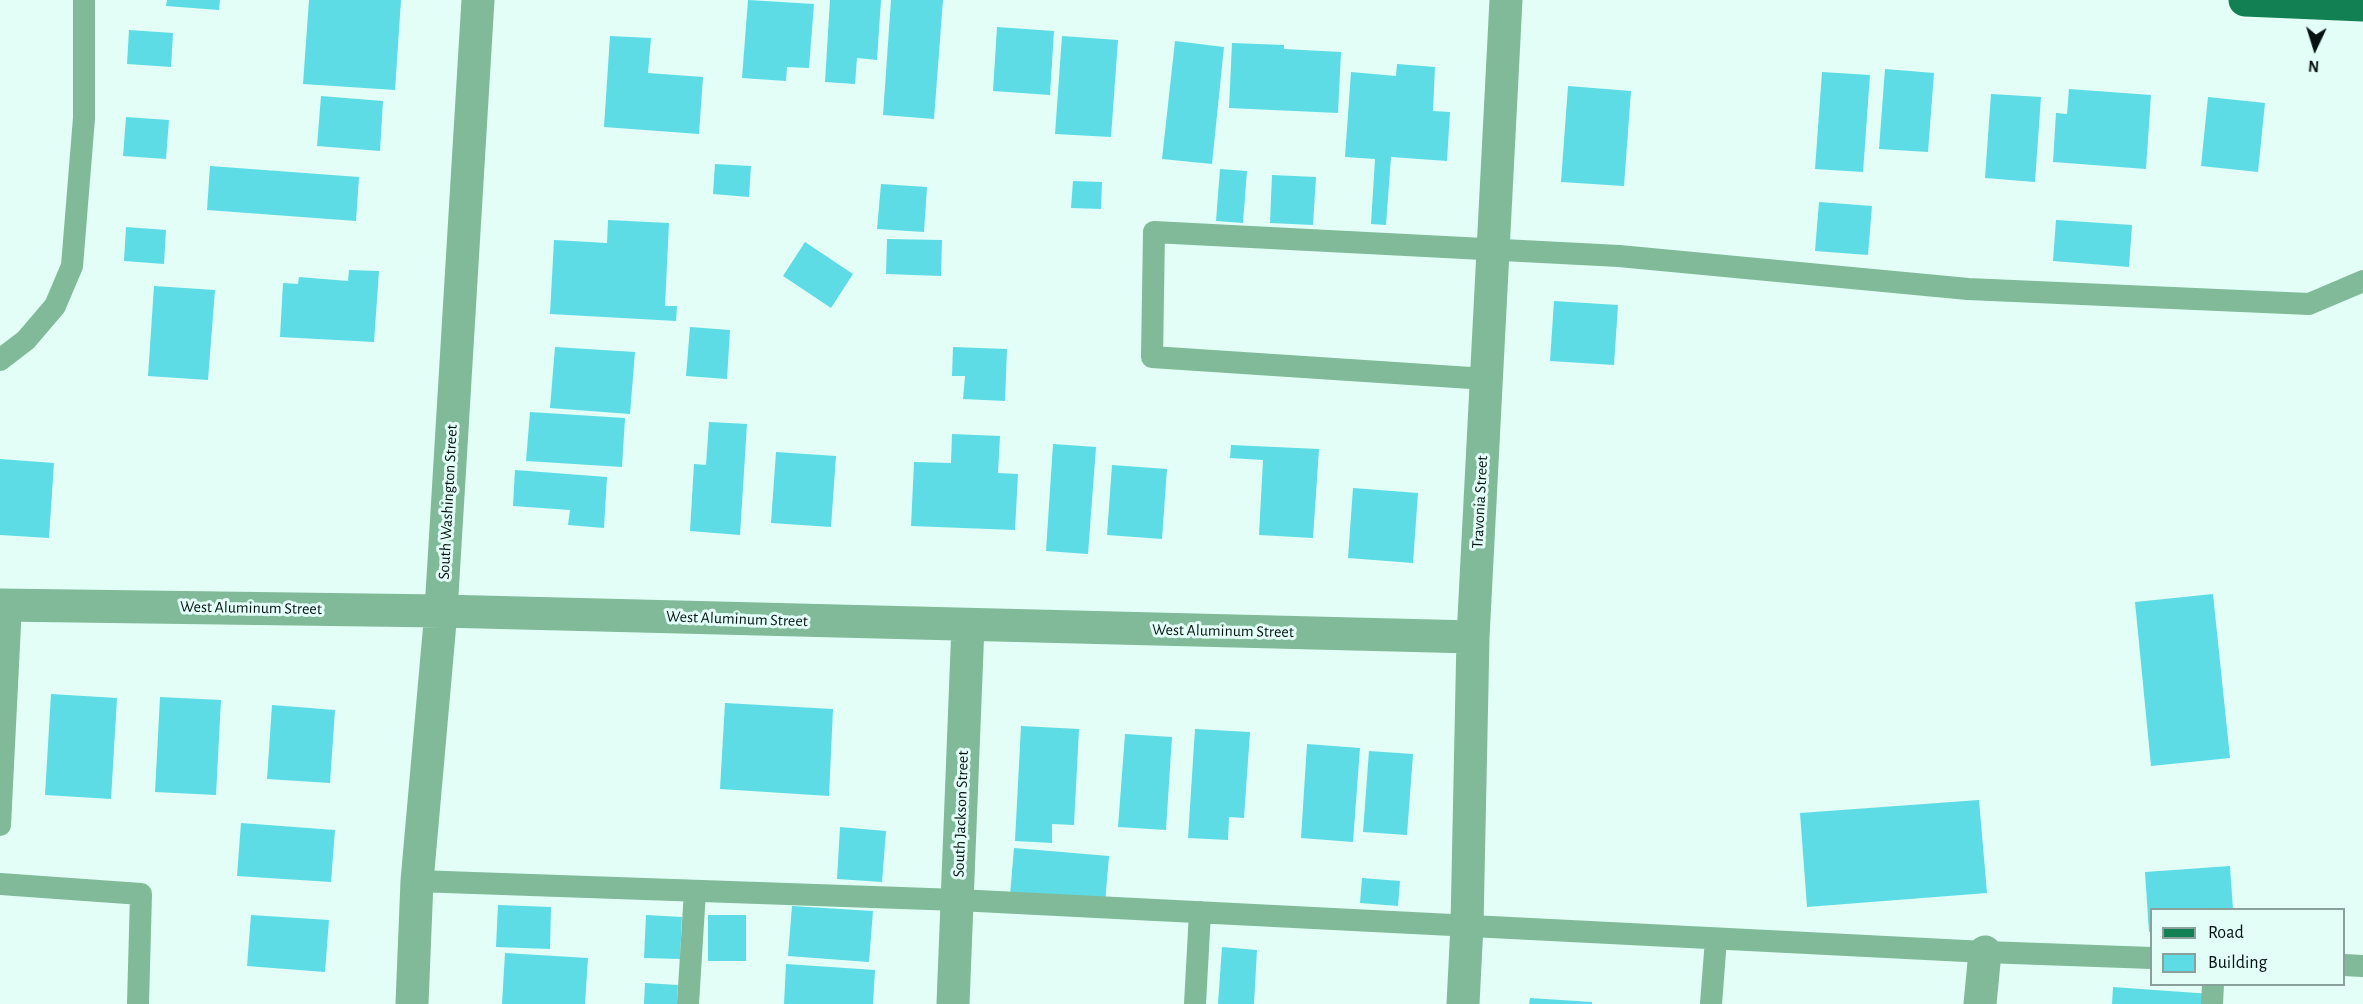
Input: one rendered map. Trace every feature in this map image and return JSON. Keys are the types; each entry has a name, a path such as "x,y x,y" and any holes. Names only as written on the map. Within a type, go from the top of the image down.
{"main road":[{"path":"2245,0 2363,5"}],"street":[{"name":"South Washington Street","path":"412,1004 417,881 441,611 478,0"},
{"name":"Travonia Street","path":"1463,1004 1467,925 1473,637 1506,0"},
{"name":"West Aluminum Street","path":"5,605 441,611 1473,637"},
{"name":"South Jackson Street","path":"952,1004 968,625"},
{"path":"1980,1004 1985,952"}],"lane":[{"path":"0,360 26,340 56,306 72,266 84,118 84,0"},
{"path":"1486,379 1152,357 1154,232 1619,256 1968,289 2309,304 2363,281"},
{"path":"0,825 5,605"},
{"path":"417,881 958,900 1716,939 2150,958"},
{"path":"0,884 141,894 138,1004"},
{"path":"688,1004 695,891"},
{"path":"1195,1004 1200,912"},
{"path":"1712,1004 1716,939"},
{"path":"2345,965 2363,966"},
{"path":"2212,1004 2213,986"}],"building":[{"path":"167,0 220,0 219,10 166,6"},
{"path":"309,0 401,0 395,90 303,84"},
{"path":"748,0 814,4 809,68 787,67 786,81 742,78"},
{"path":"830,0 881,0 877,60 857,58 855,84 825,82"},
{"path":"891,0 943,0 934,119 883,115"},
{"path":"997,27 1054,31 1050,95 993,91"},
{"path":"129,30 173,33 171,67 127,64"},
{"path":"610,36 651,38 648,73 703,77 699,134 604,127"},
{"path":"1062,36 1118,40 1111,137 1055,134"},
{"path":"1175,41 1224,47 1212,164 1162,159"},
{"path":"1232,43 1284,45 1284,49 1341,52 1338,113 1229,108"},
{"path":"1397,64 1435,67 1433,111 1450,112 1447,161 1391,157 1386,225 1371,224 1375,159 1345,157 1351,72 1396,76"},
{"path":"1885,69 1934,73 1928,152 1879,149"},
{"path":"1822,72 1870,75 1863,172 1815,169"},
{"path":"1568,86 1631,91 1624,186 1561,182"},
{"path":"2069,89 2151,95 2146,169 2053,162 2056,113 2067,114"},
{"path":"1991,94 2041,97 2035,182 1985,178"},
{"path":"321,96 383,101 380,151 317,146"},
{"path":"2208,97 2265,103 2258,172 2201,166"},
{"path":"126,117 169,120 166,159 123,156"},
{"path":"715,164 751,166 749,197 713,194"},
{"path":"210,166 359,177 356,221 207,210"},
{"path":"1220,169 1247,171 1243,223 1216,221"},
{"path":"1272,175 1316,177 1313,225 1270,223"},
{"path":"1073,181 1102,182 1101,209 1071,208"},
{"path":"881,184 927,187 924,232 877,229"},
{"path":"1819,202 1872,206 1868,255 1815,251"},
{"path":"608,220 669,223 665,306 677,306 676,321 550,314 554,240 607,243"},
{"path":"2056,220 2132,225 2129,267 2053,261"},
{"path":"126,227 166,230 164,264 124,261"},
{"path":"887,239 942,240 941,276 886,274"},
{"path":"805,242 853,274 831,308 783,276"},
{"path":"349,270 379,271 374,342 280,337 283,283 298,284 299,277 348,281"},
{"path":"154,286 215,290 208,380 148,376"},
{"path":"1554,301 1618,305 1614,365 1550,361"},
{"path":"690,327 730,330 727,379 686,376"},
{"path":"555,347 635,352 630,414 550,408"},
{"path":"953,347 1007,349 1005,401 963,399 965,376 952,376"},
{"path":"530,412 625,418 622,467 526,461"},
{"path":"709,422 747,424 740,535 690,531 694,464 706,465"},
{"path":"952,434 1000,436 998,473 1018,474 1015,530 911,526 914,462 951,463"},
{"path":"1053,444 1096,447 1088,554 1046,551"},
{"path":"1231,445 1319,449 1313,538 1259,535 1263,460 1230,458"},
{"path":"776,452 836,456 831,527 771,523"},
{"path":"0,459 54,463 49,538 0,535"},
{"path":"1112,465 1167,469 1162,539 1107,535"},
{"path":"515,470 607,477 604,528 568,525 570,510 513,506"},
{"path":"1353,488 1418,493 1413,563 1348,558"},
{"path":"2213,594 2230,758 2151,766 2135,602"},
{"path":"51,694 117,698 111,799 45,795"},
{"path":"160,697 221,700 216,795 155,792"},
{"path":"725,703 833,709 829,796 720,789"},
{"path":"272,705 335,710 330,783 267,779"},
{"path":"1021,726 1079,729 1074,825 1052,824 1052,843 1015,841"},
{"path":"1195,729 1250,732 1244,818 1229,817 1228,840 1188,838"},
{"path":"1125,734 1172,737 1166,830 1118,827"},
{"path":"1307,744 1360,748 1353,842 1301,838"},
{"path":"1369,751 1413,754 1407,835 1363,832"},
{"path":"1979,800 1987,893 1807,907 1800,813"},
{"path":"241,823 335,830 331,882 237,876"},
{"path":"840,827 886,831 882,882 837,879"},
{"path":"1014,848 1109,856 1105,904 1010,895"},
{"path":"2230,866 2233,908 2150,908 2149,932 2145,872"},
{"path":"1362,878 1400,881 1398,906 1360,903"},
{"path":"498,905 551,907 550,949 496,947"},
{"path":"792,906 873,911 869,962 788,956"},
{"path":"251,915 329,920 325,972 247,966"},
{"path":"646,915 682,917 680,959 644,958"},
{"path":"708,915 746,915 746,961 708,961"},
{"path":"1222,947 1257,950 1254,1004 1218,1004"},
{"path":"505,953 588,958 585,1004 502,1004"},
{"path":"786,964 875,970 873,1004 784,1004"},
{"path":"645,983 678,985 677,1004 644,1004"},
{"path":"2113,987 2211,994 2210,1004 2112,1004"},
{"path":"1530,998 1592,1002 1592,1004 1529,1004"}]}
